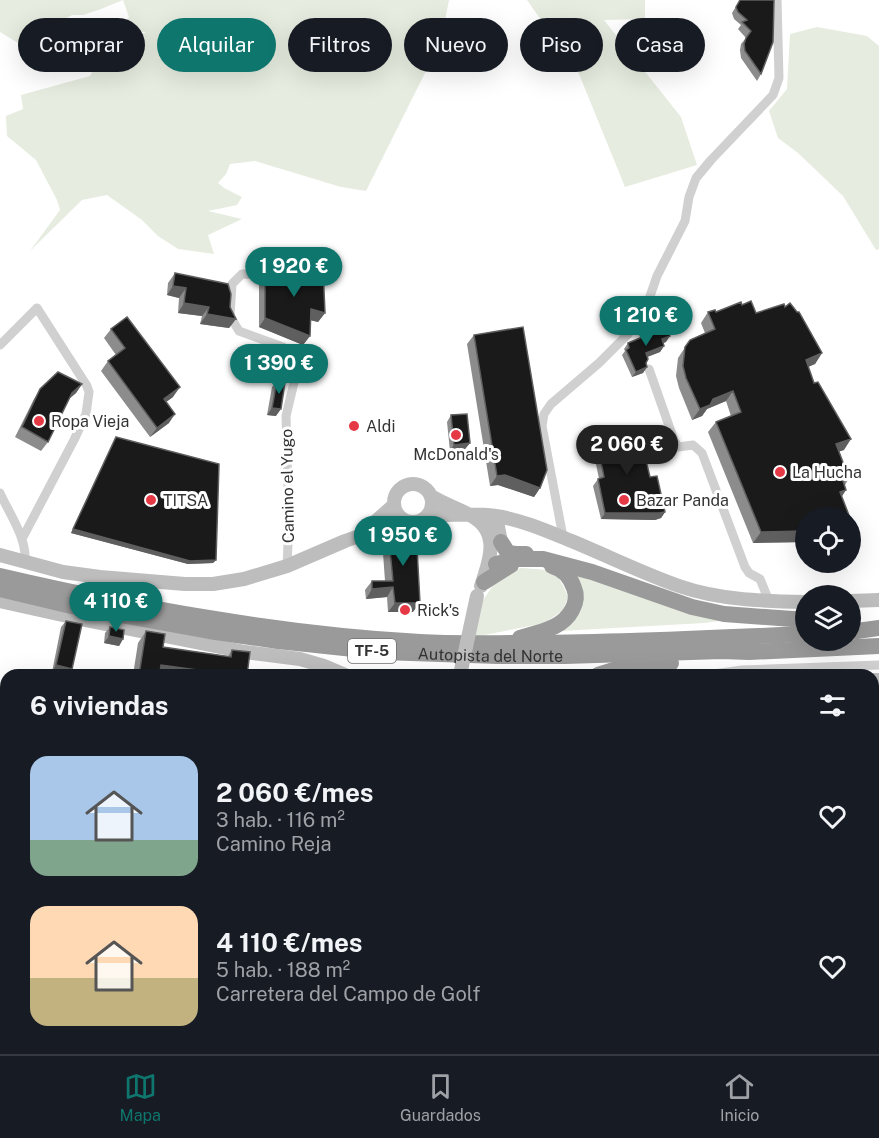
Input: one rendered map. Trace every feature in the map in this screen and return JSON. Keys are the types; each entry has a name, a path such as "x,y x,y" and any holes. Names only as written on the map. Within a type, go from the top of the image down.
{"highway":[{"path":"501,542 508,552 559,557 583,565 592,572"},
{"path":"485,581 518,559 543,559 592,572 692,607 724,614 795,619"},
{"path":"485,581 513,565 547,564 560,568 571,579 576,592 575,605 568,617 553,628 502,643"},
{"name":"Autopista del Norte","path":"0,576 64,591 180,613 267,627 365,638 423,642 582,643 795,634"},
{"name":"Autopista del Norte","path":"0,589 71,606 209,631 382,652 498,656 749,652 879,646"},
{"path":"861,626 879,628"},
{"path":"861,630 879,628"},
{"path":"622,669 722,658 749,652"}],"main road":[{"path":"407,485 423,486 431,496 432,507 427,516 418,522 408,522 395,511 394,498 397,492 407,485"},
{"path":"431,496 468,514 489,531 491,545 485,581 462,669"},
{"path":"345,541 376,521 394,505"},
{"path":"427,516 468,514 522,521 680,586 725,597 795,602"},
{"path":"496,516 501,542"},
{"path":"0,555 63,572 185,584 213,584 244,579 287,566 345,541 404,520"},
{"path":"485,581 507,531 522,521"},
{"path":"861,601 879,600"},
{"path":"0,601 245,652 300,659 331,669"}],"street":[{"path":"563,537 542,426 544,414 551,404 599,363 628,334 648,302 657,276 685,221 689,197 696,178 772,95 779,78 777,0"},
{"name":"Camino el Yugo","path":"287,275 242,274 232,284 230,316 239,331 283,347 295,356 297,370 286,416 289,522 287,566"},
{"path":"0,345 37,308 89,392 86,414 22,539"},
{"path":"648,369 674,440 678,447 693,445 702,453 745,567 749,573 760,579 769,601"},
{"path":"0,493 22,539 26,551 25,562"},
{"path":"546,530 557,511"},
{"path":"769,669 879,665"}],"shaded area":[{"path":"0,0 123,0 83,15 72,15 67,18 18,18 18,43 0,32"},
{"path":"123,0 449,0 445,18 404,18 404,72 426,72 366,191 341,187 255,161 230,164 226,174 218,183 242,197 237,205 208,211 242,219 208,235 214,254 178,249 107,195 82,200 30,251 60,210 36,160 7,136 6,116 23,109 21,95 90,76 92,72 145,72 145,18 129,17"},
{"path":"527,0 645,0 645,18 604,20 615,34 615,72 645,72 681,117 697,165 625,187 578,72 603,72 603,18 540,18"},
{"path":"817,27 867,36 879,46 879,249 876,250 843,196 798,153 778,138 769,111 787,89 790,34"},
{"path":"521,568 546,570 556,576 568,597 563,610 545,623 474,637 482,602 493,585 506,573"},
{"path":"572,572 728,620 561,631 577,617"}],"building":[{"path":"740,0 774,0 773,42 761,74 745,51 744,44 751,31 742,22 747,20 736,7"},
{"path":"323,268 325,313 311,309 310,336 265,318 265,272 317,272"},
{"path":"175,273 228,284 231,294 230,307 236,319 207,314 209,307 184,303 186,288 173,286"},
{"path":"751,301 756,313 784,304 785,307 790,303 799,312 822,353 806,360 814,383 818,382 851,439 836,444 849,478 843,481 846,490 840,492 846,507 795,507 795,531 761,532 716,422 741,412 733,391 713,399 710,405 700,409 683,366 685,347 690,340 715,329 708,312 715,310 716,312 741,302 742,305"},
{"path":"127,317 180,387 164,399 175,414 157,428 108,361 125,348 111,329"},
{"path":"666,326 670,336 662,339 664,346 646,353 647,367 636,372 626,350 629,348 628,343"},
{"path":"523,327 547,470 540,488 505,475 497,476 474,335"},
{"path":"58,372 82,384 72,393 48,442 22,427 40,389"},
{"path":"277,381 285,382 281,409 272,408"},
{"path":"467,414 470,443 454,445 451,415"},
{"path":"638,428 650,477 657,476 665,512 605,513 598,479 604,477 596,437"},
{"name":"TITSA","path":"116,437 219,464 216,560 190,561 73,529"},
{"path":"388,529 416,530 420,603 395,603 393,587 372,589 372,581 393,581"},
{"path":"66,621 82,624 72,669 56,665"},
{"path":"110,627 124,630 123,639 109,636"},
{"path":"146,631 165,634 163,647 231,657 232,650 250,652 248,669 191,669 161,665 160,669 140,669"}],"place":[{"name":"Ropa Vieja","path":"39,421"},
{"name":"Aldi","path":"354,426"},
{"name":"McDonald's","path":"456,435"},
{"name":"La Hucha","path":"780,472"},
{"name":"TITSA","path":"151,500"},
{"name":"Bazar Panda","path":"624,500"},
{"name":"Rick's","path":"405,610"}]}
